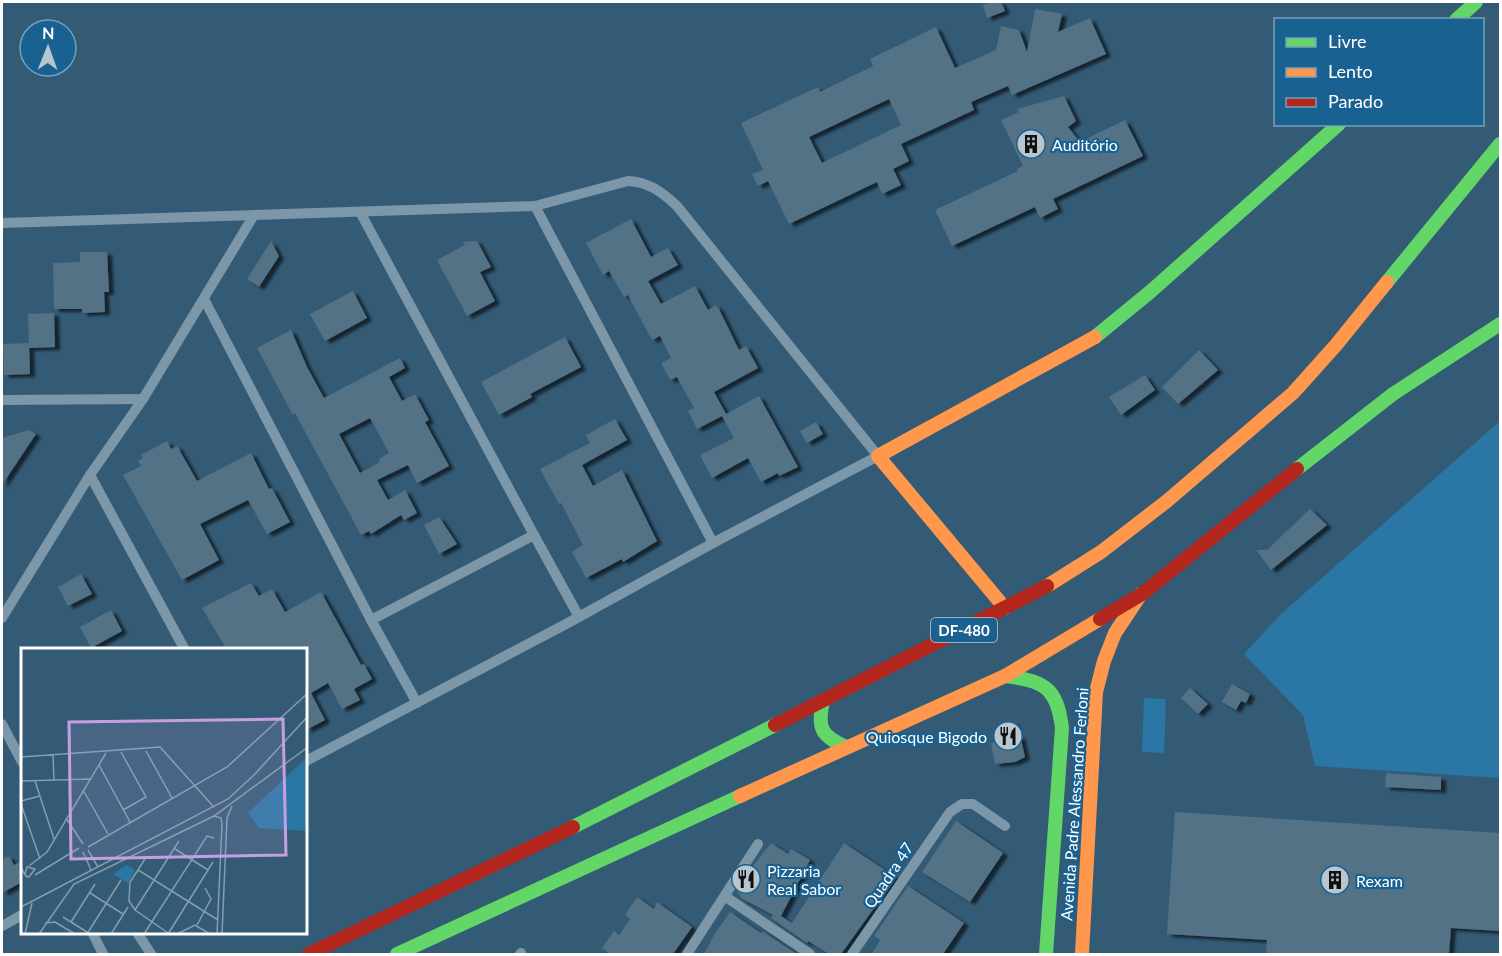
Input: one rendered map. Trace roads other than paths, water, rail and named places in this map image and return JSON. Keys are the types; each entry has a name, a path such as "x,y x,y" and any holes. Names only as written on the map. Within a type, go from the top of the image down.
{"main road":[{"path":"1458,18 1476,2"},
{"path":"1005,608 878,456 1077,348 1102,332 1337,126"},
{"name":"DF-480","path":"314,954 593,817 1005,608 1054,582 1101,552 1167,501 1293,393 1336,345 1500,144"},
{"path":"397,954 1005,676 1142,594 1393,394 1500,324"},
{"name":"Avenida Padre Alessandro Ferloni","path":"1082,954 1096,692 1104,661 1115,633 1142,594"},
{"name":"Avenida Padre Alessandro Ferloni","path":"1005,676 1042,682 1052,689 1061,711 1062,728 1046,954"},
{"path":"823,700 819,716 822,732 834,742 846,747"}],"street":[{"path":"2,223 535,206 628,181 650,185 664,193 684,215 878,456 308,760"},
{"path":"535,206 713,543"},
{"path":"360,212 579,617"},
{"path":"2,618 90,475 143,399 254,215"},
{"path":"204,299 371,620 417,703"},
{"path":"2,400 143,399"},
{"path":"90,475 184,648"},
{"path":"371,620 534,535"},
{"path":"2,724 21,760"},
{"name":"Quadra 47","path":"852,954 950,812 963,804 973,804 1005,826"},
{"path":"687,954 726,897 758,844"},
{"path":"726,897 810,954"},
{"path":"2,926 21,916"},
{"path":"94,935 103,954"},
{"path":"139,935 151,954"}],"place":[{"name":"Auditório","path":"1031,144"},
{"name":"Quiosque Bigodo","path":"1008,736"},
{"name":"Pizzaria Real Sabor","path":"746,879"},
{"name":"Rexam","path":"1335,880"}]}
